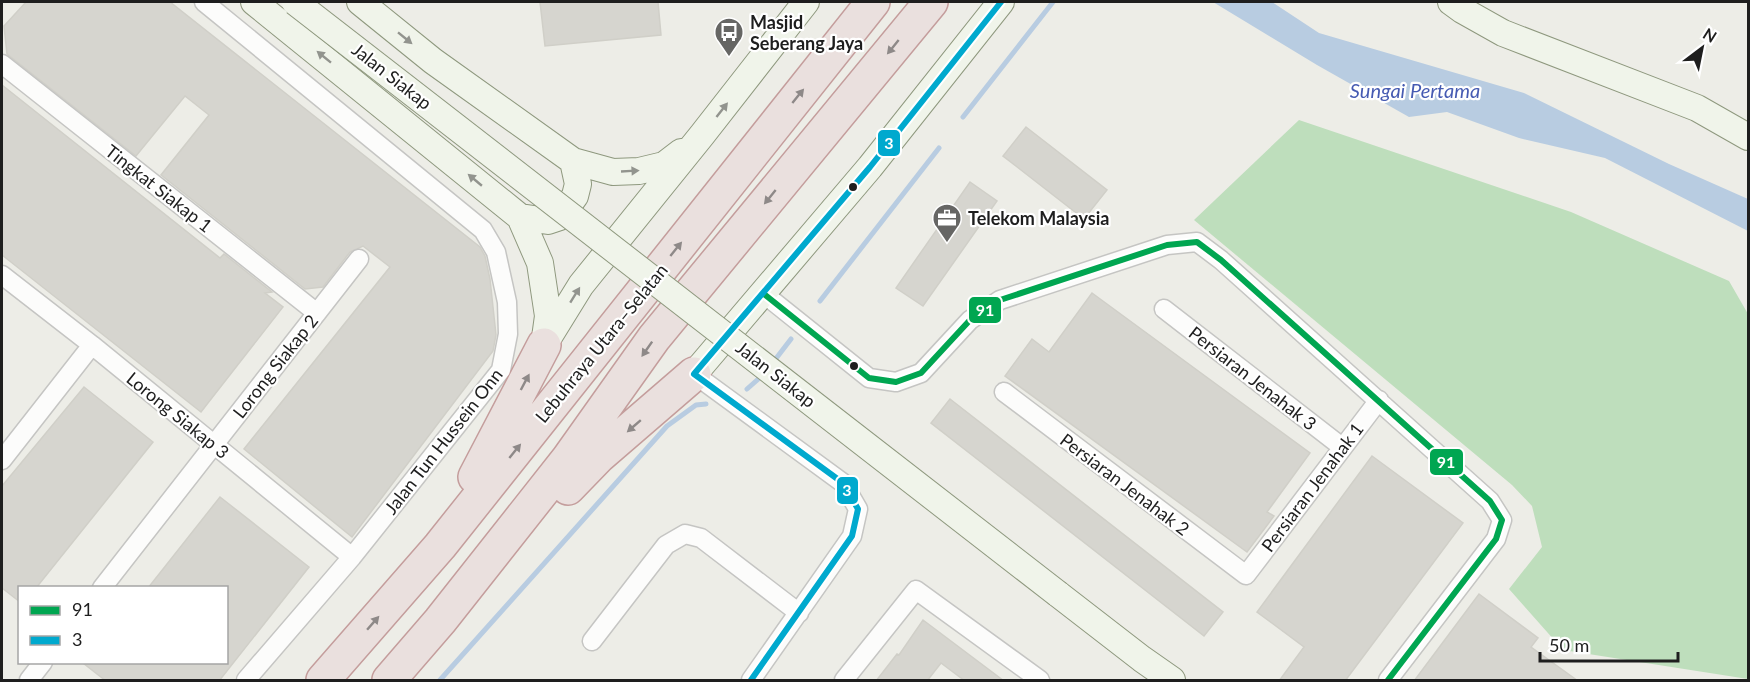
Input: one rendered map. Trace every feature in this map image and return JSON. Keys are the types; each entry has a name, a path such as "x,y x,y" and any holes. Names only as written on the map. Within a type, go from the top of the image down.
{"highway":[{"name":"Lebuhraya Utara–Selatan","path":"323,681 440,546 873,2"},
{"path":"389,681 440,621 568,459 654,338 931,2"},
{"path":"440,546 544,345"},
{"path":"440,621 599,456 694,374"}],"main road":[{"path":"254,2 520,217 540,262 548,316 544,345"},
{"name":"Jalan Siakap","path":"295,2 1142,659"},
{"path":"360,2 433,61 573,161 613,171 639,171 664,165 702,135"},
{"path":"544,345 581,285 806,2"},
{"path":"694,374 870,167 1002,2"},
{"path":"1461,4 1503,33 1697,108 1749,137"},
{"path":"520,217 548,221 560,217 575,196 578,184 573,161"},
{"path":"1142,659 1165,681"},
{"path":"1142,659 1172,681"}],"street":[{"name":"Jalan Tun Hussein Onn","path":"204,2 483,230 496,252 507,302 508,334 501,370 352,557 246,681"},
{"name":"Tingkat Siakap 1","path":"2,64 317,313"},
{"path":"764,294 869,378 896,382 921,373 970,320 1000,300 1167,245 1197,242 1221,260 1490,501 1502,520 1496,539 1388,681"},
{"name":"Lorong Siakap 2","path":"104,586 359,259"},
{"name":"Lorong Siakap 3","path":"2,275 92,345 352,557"},
{"name":"Persiaran Jenahak 3","path":"1164,309 1342,447"},
{"path":"2,460 92,345"},
{"path":"694,374 843,483 858,509 852,536 751,681"},
{"name":"Persiaran Jenahak 2","path":"1004,392 1246,575"},
{"name":"Persiaran Jenahak 1","path":"1246,575 1378,400"},
{"path":"592,641 666,545 685,534 701,538 798,613"},
{"path":"844,681 916,590 1040,681"},
{"path":"29,681 42,664"}],"green space":[{"path":"1299,120 1571,212 1729,281 1748,314 1748,679 1563,650 1509,589 1542,547 1532,506 1512,485 1194,220"}],"water":[{"name":"Sungai Pertama","path":"1213,2 1272,2 1319,33 1524,93 1669,164 1748,199 1748,231 1605,158 1519,138 1447,112 1409,117"}],"building":[{"path":"26,2 170,2 480,247 485,256 490,279 496,335 493,351 352,537 244,449 390,267 363,246 350,252 323,287 305,289 161,175 209,115 185,96 136,156 7,54 4,26"},
{"path":"540,2 658,2 661,35 545,46"},
{"path":"2,85 220,258 224,254 272,292 265,293 283,307 201,412 2,255"},
{"path":"1026,127 1107,190 1084,219 1003,156"},
{"name":"Telekom Malaysia","path":"970,182 997,201 923,306 896,288"},
{"path":"1092,293 1310,453 1267,512 1274,516 1247,552 1005,376 1032,339 1049,352"},
{"path":"84,387 153,442 38,586 18,586 18,600 2,588 2,486"},
{"path":"950,399 1223,612 1204,636 931,423"},
{"path":"1372,456 1463,523 1345,681 1279,681 1304,647 1257,612"},
{"path":"220,497 309,567 219,681 106,681 84,664 228,664 228,586 150,586"},
{"path":"1479,594 1538,638 1531,647 1578,681 1414,681"},
{"path":"923,620 1004,681 965,681 941,663 927,681 876,681 897,654 899,655"}],"waterway":[{"path":"963,117 1053,2"},
{"path":"820,301 939,148"},
{"path":"771,365 791,339"},
{"path":"747,389 764,374"},
{"path":"440,680 667,426 696,405 706,404"}],"transit line":[{"name":"3","path":"751,680 852,536 858,509 843,483 694,374 870,167 1001,2"},
{"name":"91","path":"764,294 869,378 896,382 921,373 970,320 1000,300 1167,245 1197,242 1221,260 1490,501 1502,520 1496,539 1388,680"}],"place":[{"name":"Masjid Seberang Jaya","path":"729,58"},
{"name":"Telekom Malaysia","path":"947,244"}]}
